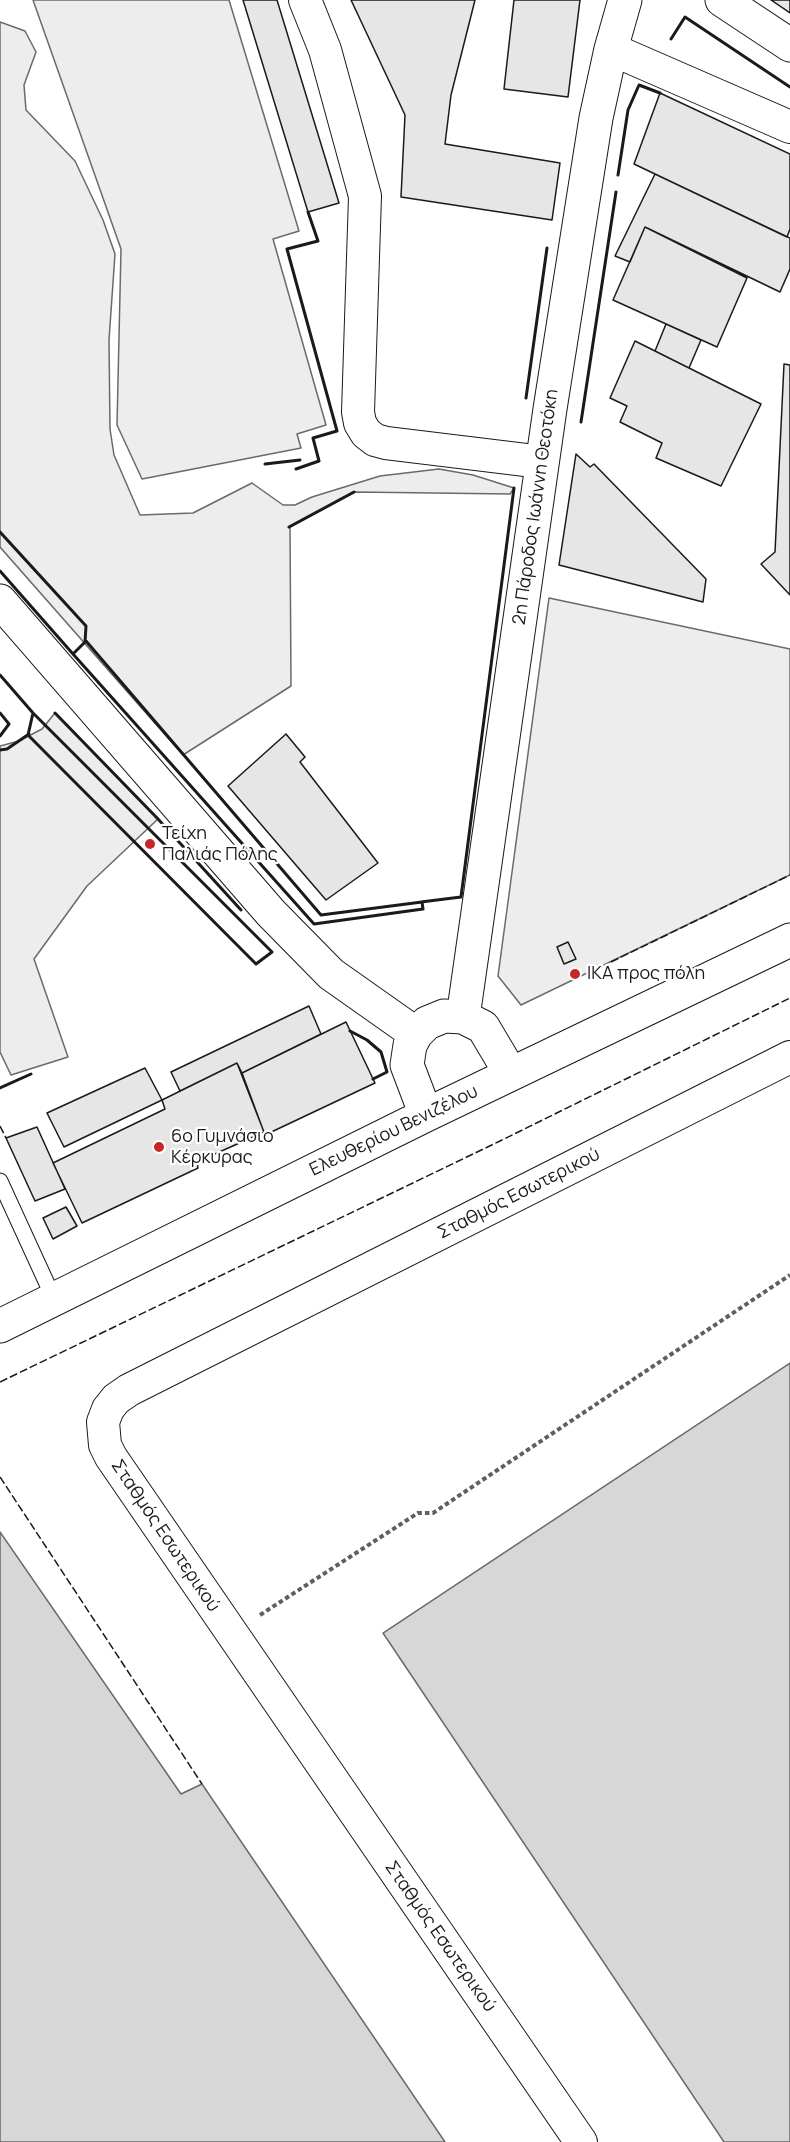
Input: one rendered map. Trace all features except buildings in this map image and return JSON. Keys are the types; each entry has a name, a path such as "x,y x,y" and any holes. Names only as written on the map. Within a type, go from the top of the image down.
{"main road":[{"name":"2η Πάροδος Ιωάννη Θεοτόκη","path":"463,1017 542,462 596,118 611,49 625,0"},
{"path":"722,0 790,45"},
{"path":"0,601 271,913 332,974 416,1034"},
{"name":"Ελευθερίου Βενιζέλου","path":"0,1326 426,1115 790,940"},
{"path":"426,1115 407,1065 410,1045 416,1034 427,1023 444,1016 463,1017 483,1027 496,1045 511,1074"}],"street":[{"path":"305,0 325,50 365,196 358,412 360,423 366,433 375,440 386,443 542,462"},
{"path":"611,49 790,127"},
{"name":"Σταθμός Εσωτερικού","path":"581,2142 108,1451 103,1433 103,1422 116,1399 129,1390 790,1057"}],"lane":[{"path":"0,1181 54,1299"}],"path":[{"path":"232,1634 418,1513 433,1513 790,1275"}],"shaded area":[{"path":"33,0 229,0 299,231 273,239 326,425 297,434 301,448 142,479 117,425 121,249"},
{"path":"0,22 25,31 36,52 24,85 26,110 75,161 103,220 115,254 109,340 110,429 114,455 140,515 193,513 252,483 283,505 295,505 312,497 380,476 439,469 473,475 514,488 510,494 355,492 290,527 291,686 183,755 0,547"},
{"path":"549,598 790,649 790,875 521,1005 498,976"},
{"path":"55,713 158,819 87,886 34,959 68,1057 11,1075 0,1052 0,746 19,741 42,729"},
{"path":"790,1363 790,2142 724,2142 383,1633"},
{"path":"0,1532 181,1794 202,1784 445,2142 0,2142"}],"fence":[{"path":"611,962 790,875"},
{"path":"0,1382 500,1141 790,998"},
{"path":"0,1126 6,1138"},
{"path":"0,1477 202,1784"}],"wall":[{"path":"671,39 685,17 790,87"},
{"path":"618,175 628,110 639,85 660,93"},
{"path":"581,422 616,192"},
{"path":"296,469 319,461 313,438 337,431 287,249 318,241 308,212"},
{"path":"526,398 547,248"},
{"path":"265,464 300,460"},
{"path":"421,902 461,897 514,488"},
{"path":"289,527 354,492"},
{"path":"0,532 86,626 85,642"},
{"path":"0,571 74,653"},
{"path":"86,641 321,915 422,902 423,909 314,924 73,654 86,641"},
{"path":"0,675 33,713"},
{"path":"0,713 9,724 0,736"},
{"path":"33,713 272,952 256,964 28,735 33,713"},
{"path":"55,713 158,819 241,910"},
{"path":"0,750 7,749 29,734"},
{"path":"350,1031 367,1040 381,1052 387,1072 373,1079"},
{"path":"0,1088 31,1074"}],"place":[{"name":"Τείχη Παλιάς Πόλης","path":"150,844"},
{"name":"ΙΚΑ προς πόλη","path":"575,974"},
{"name":"6ο Γυμνάσιο Κέρκυρας","path":"159,1147"}]}
